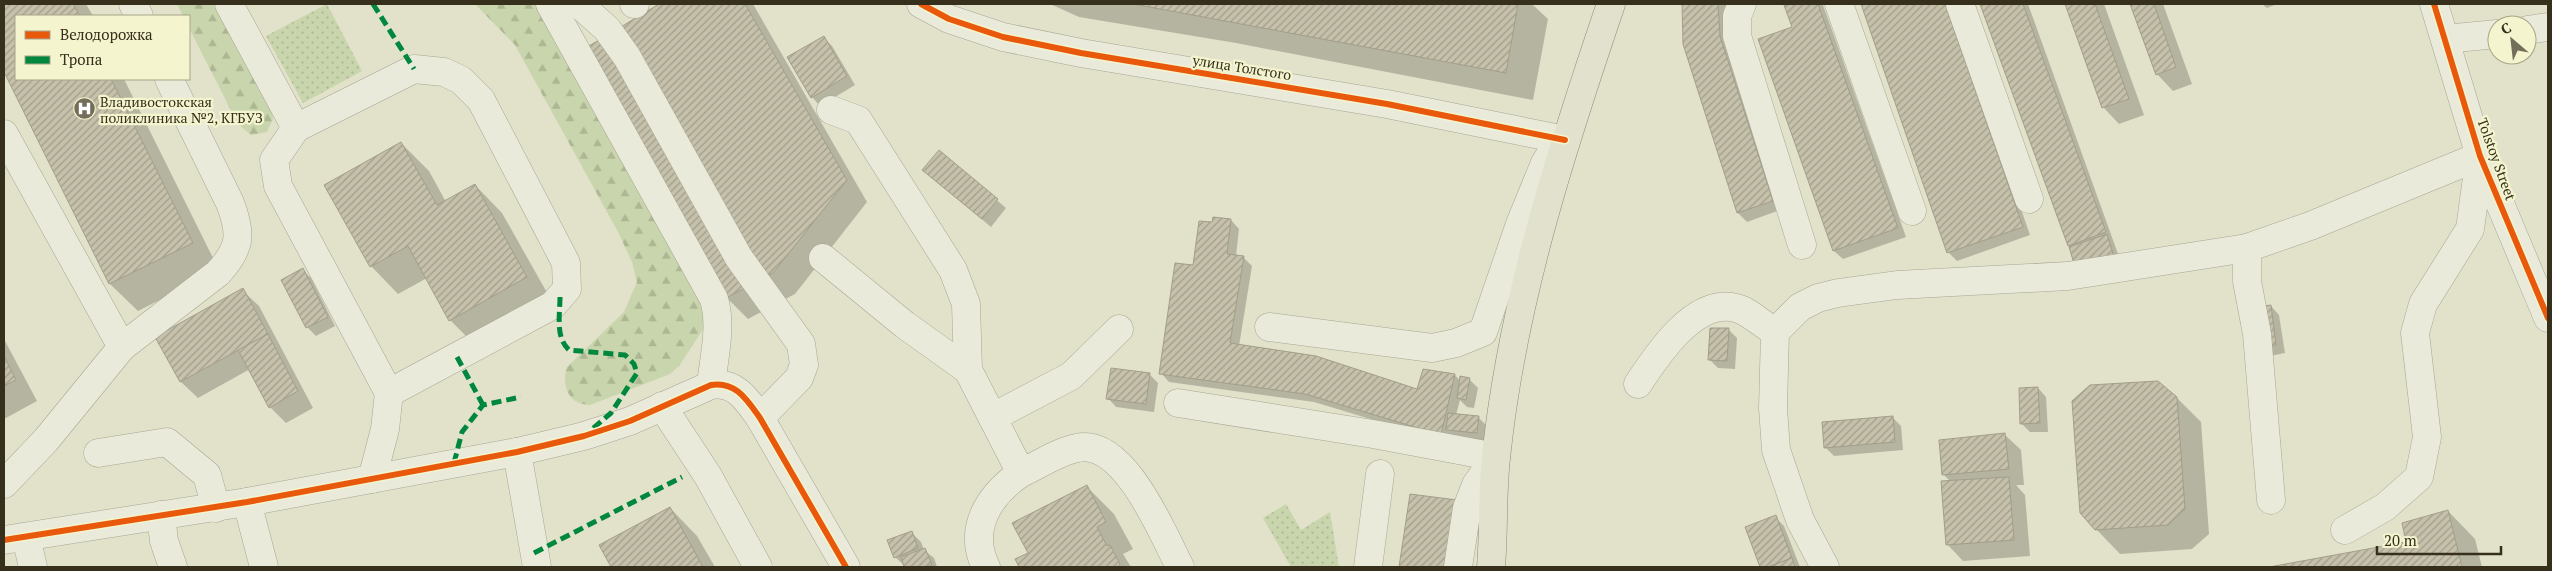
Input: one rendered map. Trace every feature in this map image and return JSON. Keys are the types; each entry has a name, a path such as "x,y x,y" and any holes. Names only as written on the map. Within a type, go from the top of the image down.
{"main road":[{"path":"1491,567 1496,457 1518,322 1564,140 1611,4"}],"street":[{"path":"229,4 296,128"},
{"path":"550,4 714,299 718,312 718,328 711,385"},
{"path":"579,4 606,30 627,57 739,258 801,344 804,365 799,378 760,418"},
{"name":"улица Толстого","path":"921,4 949,19 1013,39 1081,53 1387,104 1564,140"},
{"path":"1742,4 1737,16 1737,36 1802,245"},
{"path":"1840,4 1912,212"},
{"path":"1960,4 2029,199"},
{"name":"Tolstoy Street","path":"2434,4 2480,156 2548,318"},
{"path":"2445,39 2487,35"},
{"path":"372,479 385,429 389,393 278,186 274,160 296,128 414,69 444,72 461,80 481,100 566,263 567,289 553,305 389,393"},
{"path":"4,484 46,440 122,347 218,273 229,261 237,246 238,225 232,210 169,80"},
{"path":"831,110 858,120 917,216 953,270 966,304 968,370 1021,473"},
{"path":"4,134 122,347"},
{"path":"1269,327 1432,348 1456,343 1482,332 1545,163 1554,149 1564,140"},
{"path":"1825,567 1800,520 1776,450 1773,408 1774,332 1800,307 1818,298 1838,293 1897,285 2068,276 2247,248 2310,226 2480,156"},
{"path":"2345,530 2385,507 2419,477 2428,437 2414,333 2423,304 2470,230 2480,156"},
{"path":"2247,248 2247,281 2257,334 2271,500"},
{"path":"823,258 905,325 968,370"},
{"path":"1638,384 1656,357 1685,325 1710,309 1738,308 1774,332"},
{"path":"993,417 1083,378 1119,329"},
{"path":"33,567 15,539 216,508 517,452 584,436 630,421 711,385 722,383 732,386 745,397 760,418 846,567"},
{"path":"1178,403 1373,434 1496,457 1472,491 1467,508 1458,567"},
{"path":"662,406 708,476 758,567"},
{"path":"98,454 167,442 207,475 216,508"},
{"path":"986,567 982,558 980,525 992,498 1021,473 1078,447 1096,448 1115,459 1150,509 1180,567"},
{"path":"517,452 537,567"},
{"path":"1368,567 1380,474"},
{"path":"248,502 264,567"},
{"path":"161,515 164,541 173,567"}],"green space":[{"path":"177,4 214,4 272,108 273,119 267,132 251,135 238,124 190,30 190,15 182,15"},
{"path":"327,4 362,71 303,103 266,36"},
{"path":"475,4 543,4 704,307 706,325 679,366 670,374 590,405 577,402 568,393 565,381 567,367 624,312 637,282 632,262 618,232 515,45"},
{"path":"1286,504 1301,530 1330,512 1339,567 1291,567 1263,518"}],"building":[{"path":"4,4 73,4 79,15 15,15 15,80 112,80 193,243 109,284 4,72"},
{"path":"659,4 745,4 847,180 773,273 726,298 589,46"},
{"path":"1133,4 1518,4 1506,73"},
{"path":"1682,4 1718,4 1720,36 1773,201 1737,213 1683,44"},
{"path":"1818,4 1898,228 1833,251 1758,39 1792,27 1784,5"},
{"path":"1861,4 1945,4 2023,227 1947,253"},
{"path":"1980,4 2023,4 2106,232 2068,246"},
{"path":"2065,4 2095,4 2129,99 2102,108"},
{"path":"2130,4 2154,4 2176,67 2156,75"},
{"path":"824,36 847,76 811,98 787,57"},
{"path":"401,142 437,205 475,184 527,277 449,321 408,246 370,267 324,185"},
{"path":"939,150 998,199 982,219 922,170"},
{"path":"1213,217 1231,219 1227,254 1244,256 1230,343 1316,356 1417,389 1423,369 1455,374 1441,435 1305,394 1159,374 1175,263 1193,265 1199,221 1212,222"},
{"path":"2107,234 2114,257 2076,270 2069,247"},
{"path":"303,268 328,317 306,328 281,280"},
{"path":"243,288 268,334 180,382 155,337"},
{"path":"2271,305 2276,345 2260,347 2255,307"},
{"path":"1710,328 1729,328 1727,361 1708,360"},
{"path":"268,334 298,391 269,408 238,350"},
{"path":"4,356 16,380 4,386"},
{"path":"1111,368 1150,373 1146,404 1106,399"},
{"path":"1460,376 1470,378 1466,400 1457,398"},
{"path":"2158,381 2177,397 2185,509 2168,525 2095,530 2080,513 2072,401 2090,385"},
{"path":"2038,387 2040,423 2020,424 2019,388"},
{"path":"1448,413 1479,416 1477,433 1446,430"},
{"path":"1893,416 1895,442 1824,448 1822,422"},
{"path":"2005,433 2009,469 1942,475 1939,440"},
{"path":"2009,477 2014,540 1946,545 1941,481"},
{"path":"1087,485 1106,522 1097,527 1107,546 1110,545 1120,564 1118,567 1019,567 1015,559 1028,553 1012,523"},
{"path":"1410,494 1457,500 1446,567 1399,567"},
{"path":"670,507 703,567 611,567 599,545"},
{"path":"2448,510 2462,567 2269,567 2406,542 2402,523"},
{"path":"1776,515 1792,558 1768,567 1760,567 1745,527"},
{"path":"912,531 918,548 894,558 887,540"},
{"path":"925,548 932,565 904,567 901,557"},
{"path":"1792,558 1795,567 1768,567"}],"marked path":[{"path":"373,4 414,69"},
{"path":"560,297 560,332 569,350 625,355 634,364 637,373 611,413 591,430"},
{"path":"457,357 483,405"},
{"path":"454,463 462,432 483,405 521,397"},
{"path":"534,553 682,477"}],"cycle path":[{"path":"921,4 949,19 1003,37 1081,53 1387,104 1565,140"},
{"path":"2434,4 2480,156 2548,318"},
{"path":"4,540 247,502 517,452 584,436 630,421 711,385 720,385 727,386 740,393 760,418 846,567"}],"place":[{"name":"Владивостокская поликлиника №2, КГБУЗ","path":"84,109"}]}
